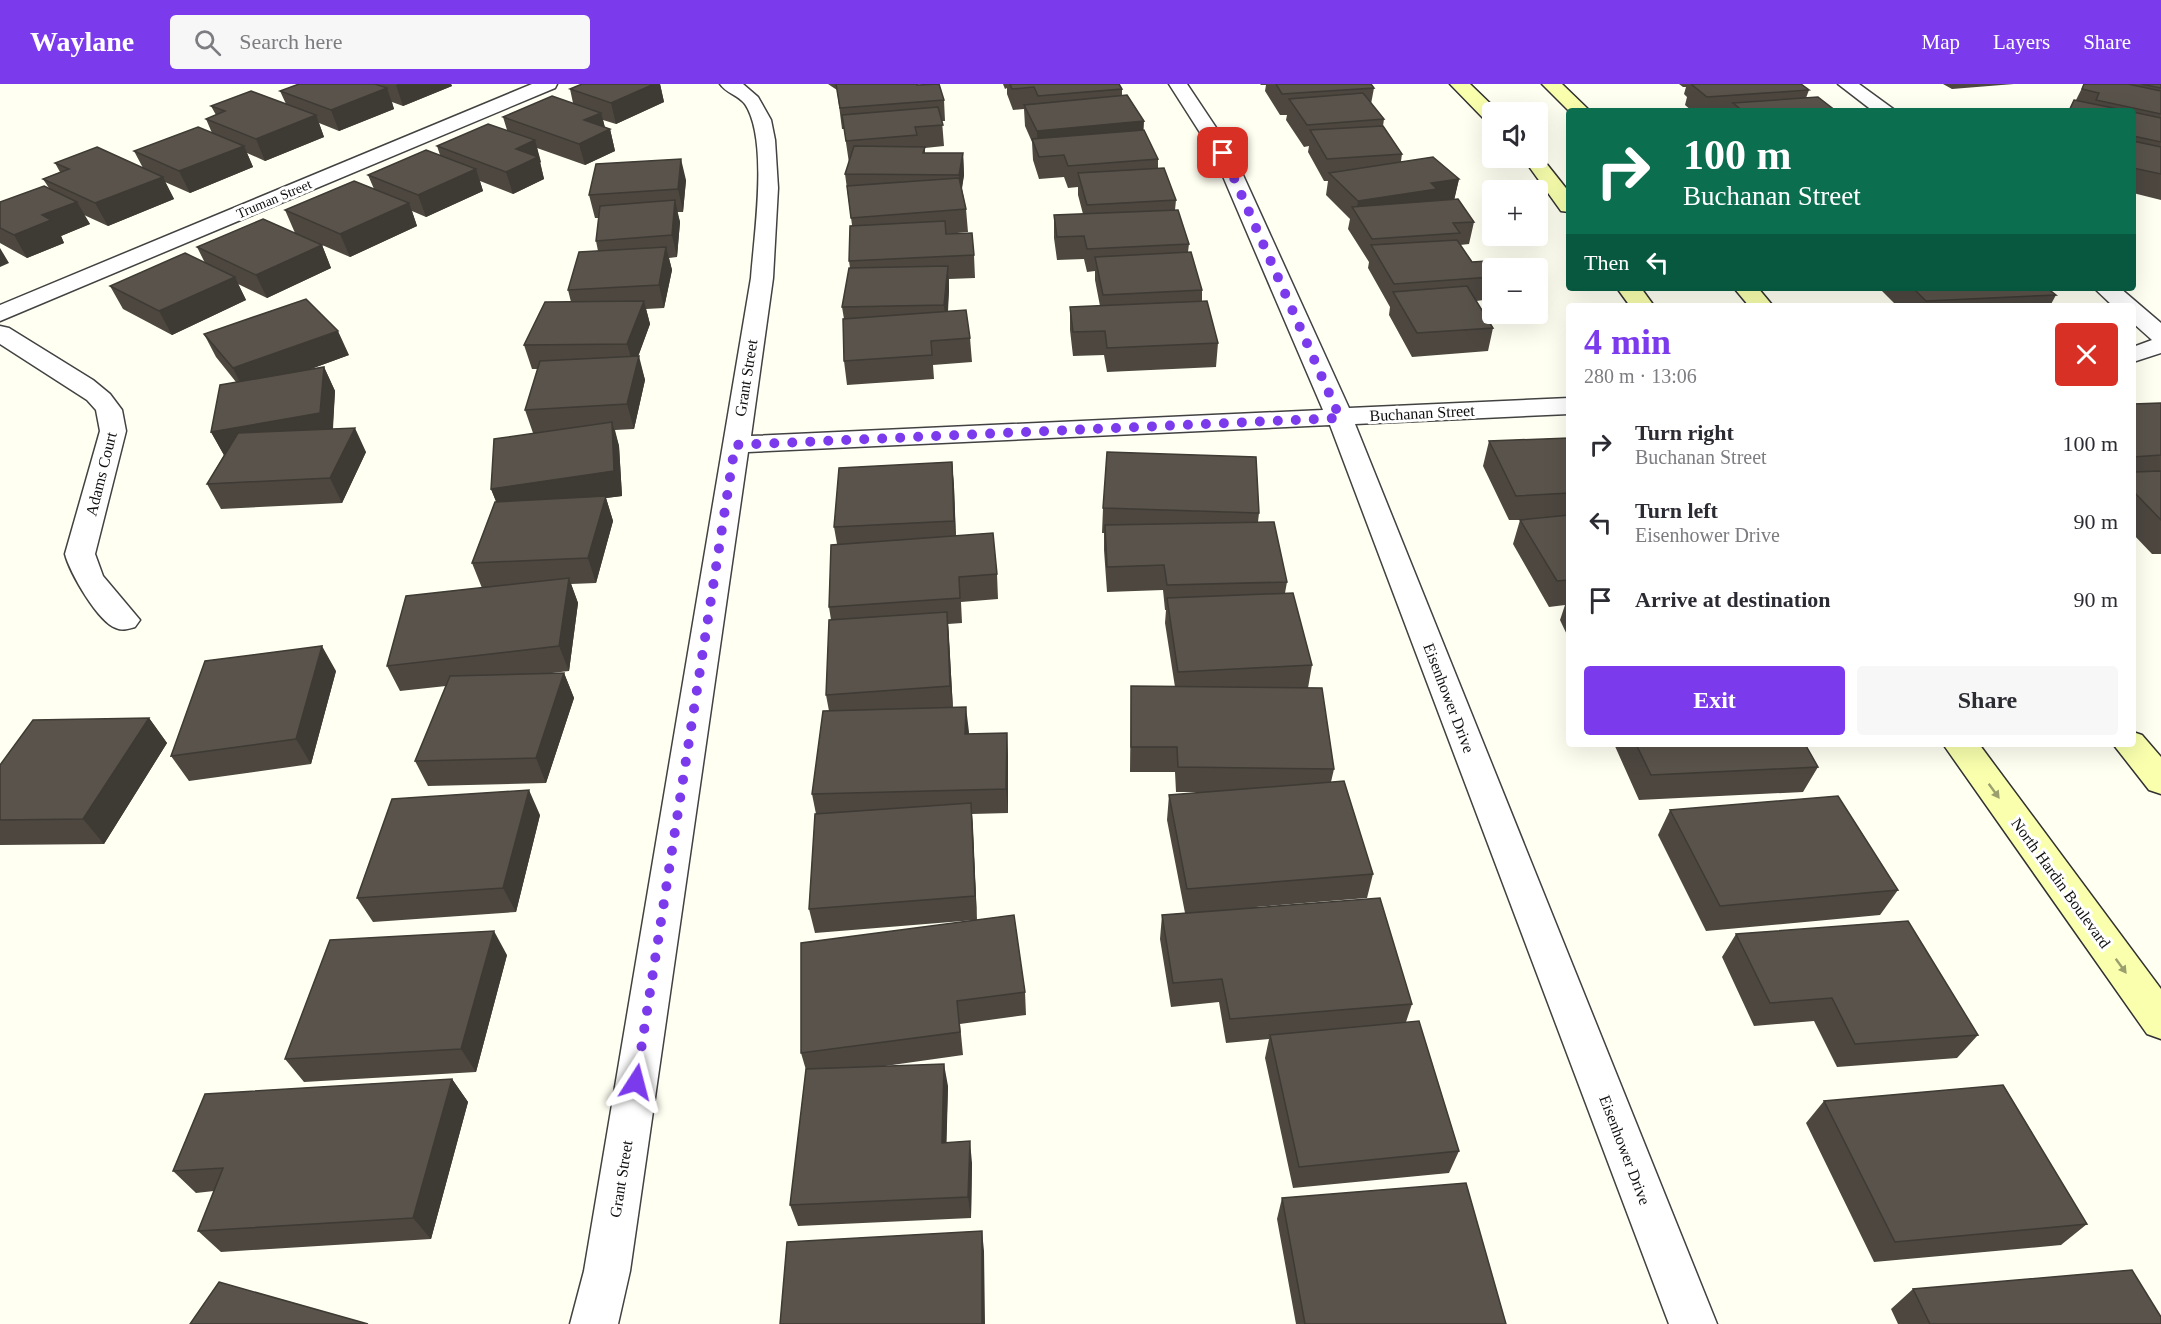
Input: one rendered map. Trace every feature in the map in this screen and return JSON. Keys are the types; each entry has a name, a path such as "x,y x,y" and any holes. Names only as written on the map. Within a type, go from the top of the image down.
{"main road":[{"path":"1459,84 1482,106"},
{"path":"1551,84 1577,108"},
{"path":"1540,168 1566,202"},
{"path":"1748,291 1758,303"},
{"name":"North Hardin Boulevard","path":"1962,747 2161,1021"},
{"path":"2133,747 2161,781"}],"street":[{"name":"Truman Street","path":"0,314 548,84"},
{"name":"Grant Street","path":"594,1324 607,1271 762,278 767,165 764,132 758,111 745,94 729,84"},
{"name":"Eisenhower Drive","path":"1178,84 1223,153 1340,418 1693,1324"},
{"path":"1846,84 1882,108"},
{"path":"2110,291 2124,303"},
{"path":"2136,314 2161,335"},
{"name":"Adams Court","path":"0,333 98,395 108,407 113,420 113,431 80,554 82,568 90,581 124,620"},
{"path":"2136,354 2161,345"},
{"name":"Buchanan Street","path":"735,445 1566,406"}],"building":[{"path":"299,84 375,84 387,88 331,110 280,91"},
{"path":"582,84 654,84 611,103 570,89"},
{"path":"836,84 939,84 944,100 840,108"},
{"path":"1010,84 1119,84 1122,89 1038,96 1034,87 1012,89"},
{"path":"1276,84 1371,84 1374,88 1282,94"},
{"path":"1691,84 1801,84 1809,90 1707,97"},
{"path":"2084,84 2128,84 2161,91 2161,114 2096,100 2099,93 2082,89"},
{"path":"2141,84 2161,84 2161,88"},
{"path":"251,91 316,115 256,139 206,119 225,111 211,106"},
{"path":"1363,93 1384,119 1307,125 1289,99"},
{"path":"1127,95 1144,121 1037,131 1024,105"},
{"path":"552,96 601,113 584,120 610,129 579,144 503,117"},
{"path":"1818,97 1832,108 1739,108 1733,103"},
{"path":"2074,100 2113,108 2070,108"},
{"path":"938,107 943,125 915,127 917,135 846,141 842,115"},
{"path":"2136,113 2161,118 2161,142 2136,137"},
{"path":"488,124 535,140 516,149 538,157 506,172 437,146"},
{"path":"1383,126 1402,154 1327,159 1310,130"},
{"path":"198,127 244,146 179,171 134,151"},
{"path":"1144,130 1158,159 1068,166 1064,155 1039,157 1032,139"},
{"path":"2136,142 2161,147 2161,174 2136,169"},
{"path":"854,146 925,147 923,153 963,153 959,175 845,174"},
{"path":"97,147 163,177 95,203 43,179 69,169 55,163"},
{"path":"426,150 476,169 418,195 368,175"},
{"path":"1433,157 1459,179 1431,183 1437,189 1358,201 1329,173"},
{"path":"681,159 678,189 589,195 596,164"},
{"path":"1164,168 1176,200 1087,205 1078,173"},
{"path":"959,178 966,209 851,218 847,186"},
{"path":"354,181 409,203 340,234 285,210"},
{"path":"44,186 77,202 42,215 51,220 14,235 0,228 0,202"},
{"path":"1458,199 1474,222 1453,223 1460,233 1372,239 1352,207"},
{"path":"675,200 672,235 596,241 600,206"},
{"path":"1178,210 1189,244 1087,249 1084,236 1057,237 1054,215"},
{"path":"263,219 322,245 256,275 197,247"},
{"path":"945,221 946,234 972,233 974,255 849,261 850,226"},
{"path":"1457,240 1472,262 1482,261 1482,278 1394,284 1371,245"},
{"path":"666,247 659,285 568,290 579,252"},
{"path":"1191,252 1202,290 1103,295 1095,257"},
{"path":"185,253 235,277 159,311 110,286"},
{"path":"948,266 944,305 842,307 849,268"},
{"path":"1467,286 1482,310 1482,324 1491,324 1493,328 1417,333 1393,292"},
{"path":"1916,291 2051,291 2056,295 1926,301"},
{"path":"306,299 338,331 233,368 204,334"},
{"path":"644,301 627,344 524,345 545,302"},
{"path":"1207,301 1218,343 1107,348 1105,331 1073,332 1070,307"},
{"path":"966,310 970,338 931,341 932,355 844,361 843,319"},
{"path":"639,356 627,404 525,410 540,361"},
{"path":"324,367 320,413 211,432 220,385"},
{"path":"2161,403 2161,455 2136,457 2136,404"},
{"path":"612,422 614,471 491,489 494,439"},
{"path":"355,428 330,478 207,484 238,433"},
{"path":"1566,438 1566,493 1516,496 1489,441"},
{"path":"1107,452 1256,457 1259,513 1103,508"},
{"path":"952,462 954,521 834,527 839,468"},
{"path":"2161,471 2161,520 2136,494 2136,472"},
{"path":"606,496 588,558 472,563 495,502"},
{"path":"1566,515 1566,580 1557,581 1520,520"},
{"path":"1274,522 1287,582 1167,585 1164,565 1107,567 1105,525"},
{"path":"993,533 997,574 959,577 960,598 829,607 831,545"},
{"path":"569,578 559,646 387,666 406,596"},
{"path":"1293,593 1312,665 1178,672 1167,598"},
{"path":"947,612 950,686 826,695 829,620"},
{"path":"322,646 296,739 171,756 205,661"},
{"path":"564,673 536,758 415,761 450,676"},
{"path":"1131,686 1322,688 1334,769 1178,767 1177,747 1131,747"},
{"path":"966,707 965,734 1007,733 1006,789 812,794 823,711"},
{"path":"149,718 83,819 0,820 0,765 33,720"},
{"path":"1637,747 1807,747 1818,767 1651,775"},
{"path":"1344,781 1373,874 1187,889 1169,795"},
{"path":"529,790 503,888 357,898 392,799"},
{"path":"1838,796 1898,890 1720,906 1670,810"},
{"path":"971,803 975,896 809,909 815,814"},
{"path":"1380,898 1412,1004 1230,1019 1222,979 1173,983 1162,915"},
{"path":"1014,915 1025,992 957,1001 960,1032 801,1053 801,943"},
{"path":"1908,921 1978,1035 1855,1044 1832,998 1770,1003 1736,934"},
{"path":"494,931 461,1049 285,1059 330,940"},
{"path":"1419,1021 1459,1151 1299,1167 1270,1035"},
{"path":"944,1064 942,1143 970,1141 968,1197 790,1205 806,1069"},
{"path":"452,1079 413,1218 198,1231 223,1168 173,1171 205,1094"},
{"path":"2003,1085 2087,1224 1895,1242 1824,1101"},
{"path":"1466,1183 1506,1324 1305,1324 1282,1198"},
{"path":"982,1231 982,1324 780,1324 787,1242"},
{"path":"2132,1270 2161,1317 2161,1324 1930,1324 1913,1289"},
{"path":"219,1282 368,1324 190,1324"}],"route":[{"path":"636,1082 735,445 1340,418 1223,153"}]}
